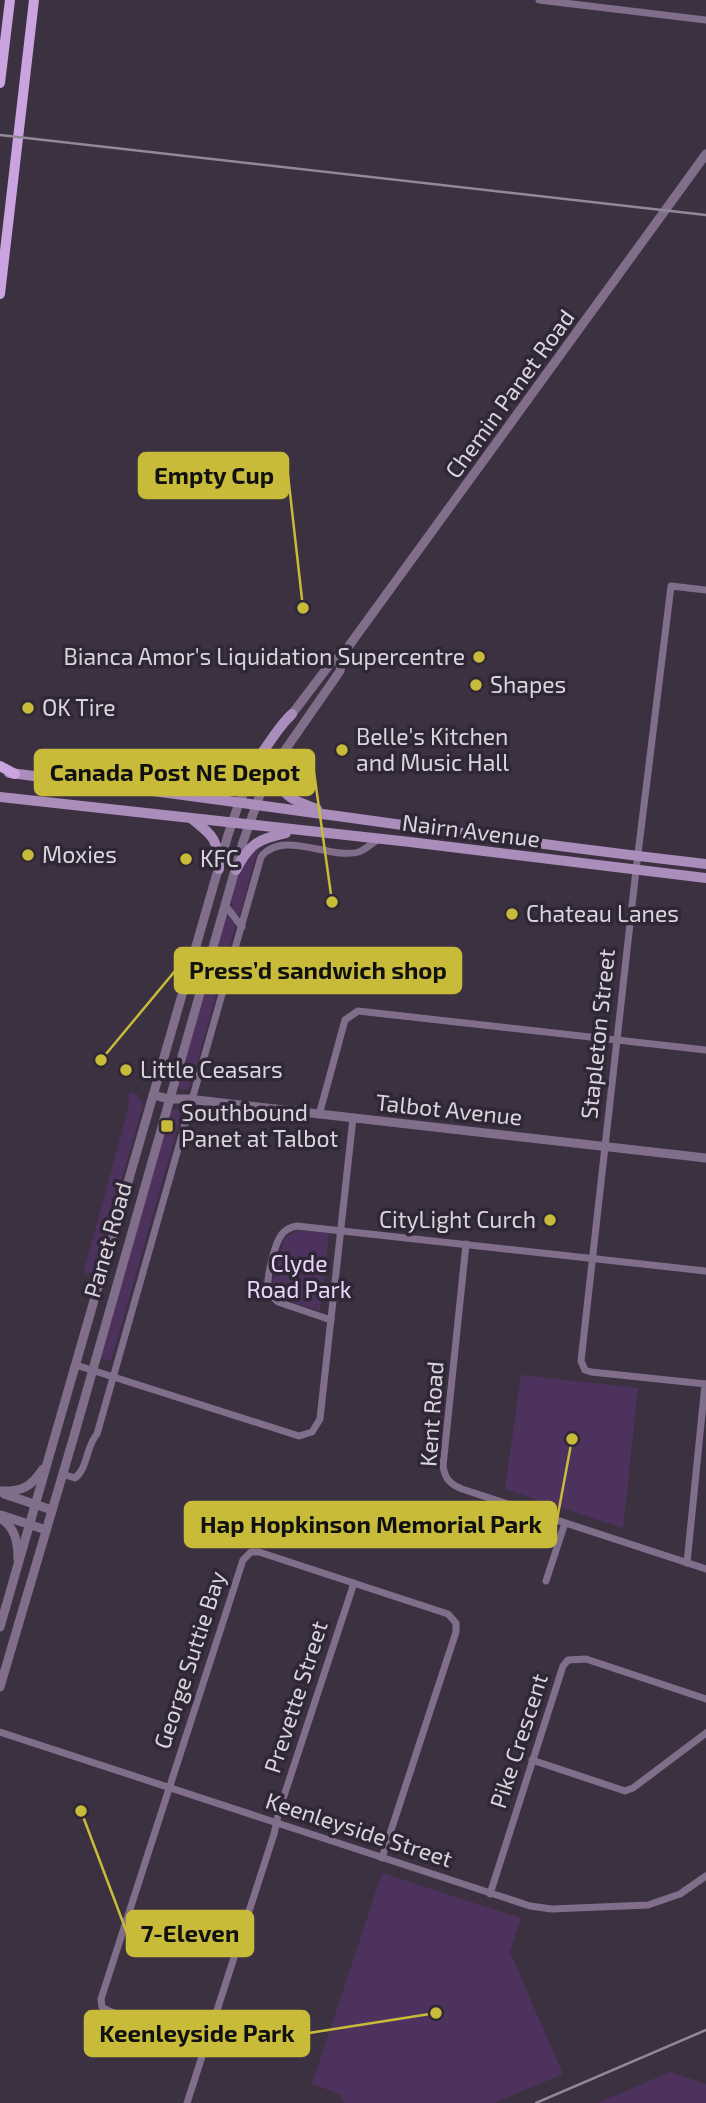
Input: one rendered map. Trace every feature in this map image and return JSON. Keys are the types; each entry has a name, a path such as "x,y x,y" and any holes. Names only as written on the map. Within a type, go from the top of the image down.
{"main road":[{"path":"0,83 10,0"},
{"path":"0,294 34,0"},
{"path":"189,795 216,790 240,778 281,724 292,714"},
{"path":"281,756 280,779 290,800 337,817"},
{"path":"0,766 15,774"},
{"name":"Nairn Avenue","path":"0,772 706,864"},
{"name":"Nairn Avenue","path":"0,797 706,878"},
{"path":"192,818 211,834 218,846 219,869"},
{"path":"378,839 381,822"},
{"path":"236,870 255,843 271,836 297,831"},
{"path":"545,859 547,845"}],"street":[{"path":"539,0 706,20"},
{"name":"Chemin Panet Road","path":"239,803 258,764 292,714 330,664 343,654 706,154"},
{"name":"Stapleton Street","path":"706,590 671,586 580,1361 585,1370 591,1372 706,1384"},
{"name":"Chemin Panet Road","path":"256,804 281,756 340,671 343,654"},
{"path":"313,687 324,695"},
{"name":"Panet Road","path":"0,1627 239,803"},
{"name":"Panet Road","path":"0,1687 256,804"},
{"path":"297,831 297,847"},
{"path":"62,1474 75,1478 80,1474 91,1441 97,1434 261,857 273,846 356,853 378,839"},
{"path":"225,905 242,927"},
{"path":"320,1115 345,1020 358,1011 706,1050"},
{"name":"Talbot Avenue","path":"154,1091 190,1100 706,1158"},
{"path":"76,1365 299,1436 306,1435 318,1426 353,1118"},
{"path":"331,1320 278,1302 268,1292 268,1277 279,1239 286,1230 298,1226 342,1230 706,1271"},
{"name":"Kent Road","path":"466,1244 444,1476 451,1484 462,1489 706,1569"},
{"path":"687,1563 706,1384"},
{"path":"0,1492 29,1487 48,1462"},
{"path":"0,1492 52,1510"},
{"path":"0,1516 46,1530"},
{"path":"0,1516 14,1531 17,1541 17,1567"},
{"path":"546,1581 565,1523"},
{"name":"George Suttie Bay","path":"168,1787 245,1557 251,1552 259,1552 448,1614 455,1620 457,1628 382,1858"},
{"name":"Prevette Street","path":"187,2103 354,1583"},
{"name":"Pike Crescent","path":"490,1894 532,1760 568,1660 586,1659 706,1699"},
{"name":"Keenleyside Street","path":"0,1732 530,1906 545,1908 648,1905 675,1896 706,1876"},
{"path":"532,1760 625,1791 633,1788 706,1733"},
{"path":"168,1787 101,1999 102,2007 206,2043"}],"green space":[{"path":"259,844 261,847 255,858 240,914 237,915 232,906 232,887 241,868"},
{"path":"227,915 235,927 190,1087 180,1090 178,1086"},
{"path":"129,1092 139,1095 138,1100 143,1101 143,1105 95,1272 85,1274 128,1109"},
{"path":"174,1109 183,1110 111,1361 99,1358 170,1113"},
{"name":"Clyde Road Park","path":"297,1230 329,1233 320,1311 282,1299 275,1293 272,1283 284,1239"},
{"path":"521,1375 638,1388 623,1528 505,1489"},
{"path":"382,1873 521,1918 510,1952 563,2074 494,2103 344,2103 340,2094 312,2084"},
{"path":"670,2072 706,2084 706,2103 598,2103"}],"railway":[{"path":"0,135 706,215"},
{"path":"536,2103 706,2030"}],"place":[{"name":"Empty Cup","path":"303,608"},
{"name":"Bianca Amor's Liquidation Supercentre","path":"479,657"},
{"name":"Shapes","path":"476,685"},
{"name":"OK Tire","path":"28,708"},
{"name":"Belle's Kitchen and Music Hall","path":"342,750"},
{"name":"Moxies","path":"28,855"},
{"name":"KFC","path":"186,859"},
{"name":"Canada Post NE Depot","path":"332,902"},
{"name":"Chateau Lanes","path":"512,914"},
{"name":"Press’d sandwich shop","path":"101,1060"},
{"name":"Little Ceasars","path":"126,1070"},
{"name":"Southbound Panet at Talbot","path":"167,1126"},
{"name":"CityLight Curch","path":"550,1220"},
{"name":"Hap Hopkinson Memorial Park","path":"572,1439"},
{"name":"7-Eleven","path":"81,1811"},
{"name":"Keenleyside Park","path":"436,2013"}]}
